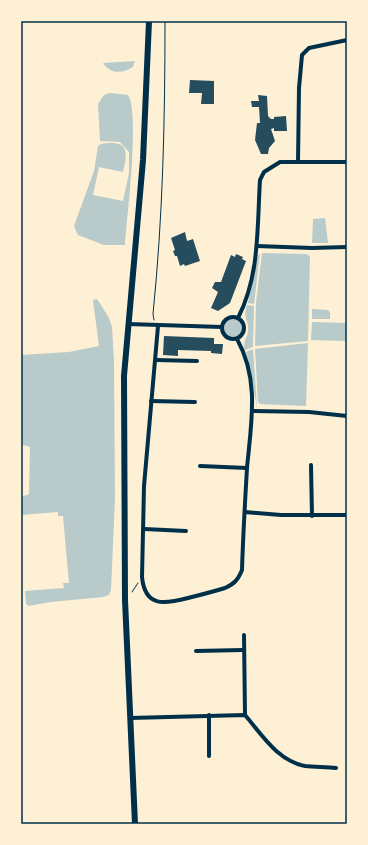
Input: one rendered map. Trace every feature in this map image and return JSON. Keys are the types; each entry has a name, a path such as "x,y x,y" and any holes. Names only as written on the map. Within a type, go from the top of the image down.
{"main road":[{"path":"135,824 125,600 124,376 143,160 149,21"}],"street":[{"path":"298,162 299,88 300,63 302,55 310,48 347,40"},
{"path":"238,318 249,294 257,246 260,180 264,172 280,162 347,162"},
{"path":"257,246 312,248 347,247"},
{"path":"238,318 243,322 245,329 242,335 236,339 226,337 222,327 227,319 238,318"},
{"path":"128,324 222,327"},
{"path":"158,326 144,486 142,577 143,589 150,598 159,603 169,603 232,585 239,578 242,570 247,468 253,411 248,368 243,352 236,339"},
{"path":"156,360 197,361"},
{"path":"151,400 195,402"},
{"path":"253,411 309,412 347,416"},
{"path":"311,465 312,516"},
{"path":"200,466 247,468"},
{"path":"245,512 312,516 347,514"},
{"path":"144,529 186,531"},
{"path":"244,635 245,715 273,748 286,759 304,765 336,768"},
{"path":"196,651 243,650"},
{"path":"130,718 245,715"},
{"path":"209,716 210,756"}],"path":[{"path":"158,326 155,322 153,314 160,252 163,179 164,21"},
{"path":"125,600 142,577"}],"shaded area":[{"path":"135,61 133,67 121,72 110,70 103,63"},
{"path":"110,93 128,95 133,122 132,167 125,245 104,245 78,235 74,226 94,171 98,146 101,144 116,143 121,145 126,152 125,164 123,172 99,167 93,195 123,201 129,173 129,152 120,142 100,141 98,104 104,95"},
{"path":"325,218 328,243 312,243 313,219"},
{"path":"260,253 254,304 248,303 258,256"},
{"path":"262,253 306,254 310,256 308,341 255,346 256,303"},
{"path":"97,299 109,318 112,327 114,361 115,499 111,590 109,595 103,597 51,602 28,606 26,603 25,591 64,588 63,583 69,583 63,516 58,516 58,512 21,515 21,497 29,494 30,447 21,444 21,355 69,352 99,346 93,300"},
{"path":"247,305 254,306 253,347 245,350 244,343 248,328 245,314"},
{"path":"312,309 328,310 330,312 330,319 312,319"},
{"path":"233,319 239,322 242,328 239,334 233,337 227,334 224,328 227,322"},
{"path":"312,322 347,323 347,341 311,340"},
{"path":"308,343 306,406 260,404 258,402 255,349"},
{"path":"253,349 257,407 246,352"}],"building":[{"path":"190,80 214,81 214,104 201,104 202,93 189,93"},
{"path":"258,95 267,96 268,116 271,119 274,119 274,117 286,116 287,131 274,131 274,128 271,129 275,141 269,148 268,154 261,154 255,140 257,123 260,123 259,107 252,107 251,101 259,101"},
{"path":"185,232 187,241 193,239 200,261 185,266 184,264 180,266 177,256 175,256 173,251 175,250 171,238"},
{"path":"236,254 243,257 242,259 246,261 230,303 218,311 211,308 218,292 212,288 215,282 221,282 231,255 235,257"},
{"path":"164,336 214,338 214,344 223,344 222,354 211,353 211,351 178,350 178,356 163,355"}]}
